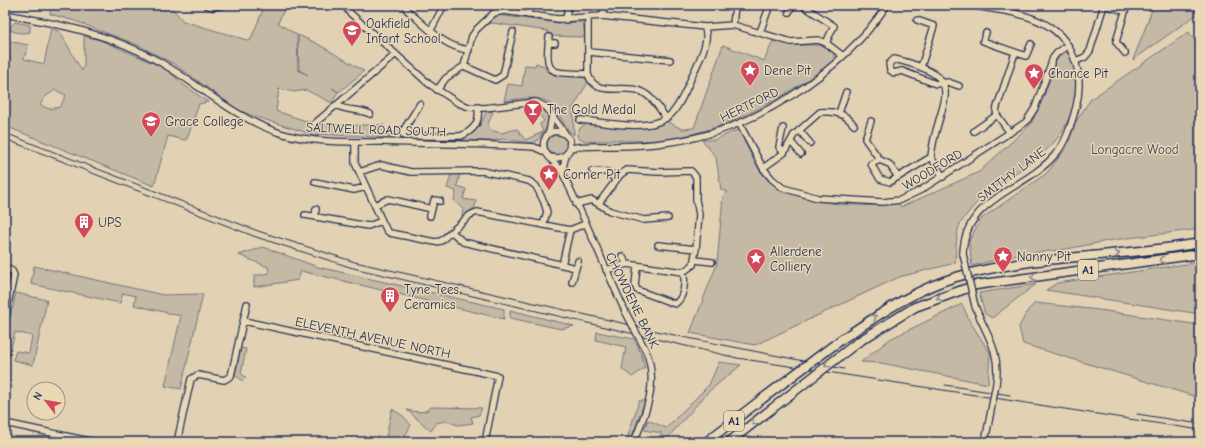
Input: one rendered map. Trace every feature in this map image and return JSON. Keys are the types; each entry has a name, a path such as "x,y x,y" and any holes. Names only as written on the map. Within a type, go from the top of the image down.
{"highway":[{"name":"A1","path":"706,441 842,339 879,314 918,293 955,277 1030,263 1200,243"},
{"name":"A1","path":"729,442 858,342 915,307 976,286 1200,254"}],"street":[{"path":"206,5 212,7 224,5"},
{"path":"344,5 350,13 437,90 458,103 478,107 536,102 546,107 568,138 570,148 566,155 562,172"},
{"path":"405,5 407,10 450,46 469,50"},
{"path":"431,30 444,5"},
{"path":"528,15 530,5"},
{"path":"566,20 568,5"},
{"path":"602,16 606,5"},
{"path":"733,25 735,5"},
{"path":"760,32 770,5"},
{"path":"789,12 792,5"},
{"path":"802,5 834,26 826,43"},
{"name":"HERTFORD","path":"570,148 584,145 642,146 671,142 701,136 739,123 778,103 805,86 843,56 866,33 887,5"},
{"name":"SMITHY LANE","path":"968,5 1012,12 1038,20 1053,29 1068,45 1076,61 1079,83 1077,101 1067,135 1061,147 1039,170 991,202 977,214 966,232 963,254 975,306 996,352 996,384 985,442"},
{"path":"1076,61 1085,57 1090,51 1104,5 1124,11"},
{"path":"1125,53 1116,42 1127,5"},
{"path":"437,90 446,78 464,66 472,36 477,29 494,13 504,11 566,20 602,16 705,27 733,25 791,42 818,40 826,43 843,56"},
{"name":"SALTWELL ROAD SOUTH","path":"5,14 96,34 127,46 179,72 241,116 280,133 313,139 355,142 534,147 543,143"},
{"path":"588,17 588,74 590,80 595,86 609,89 639,91 651,98 666,118"},
{"path":"917,20 934,26 921,67"},
{"path":"580,120 647,126 659,123 666,118 673,112 684,96 706,38 705,27"},
{"path":"464,66 494,80 499,78 503,75 513,32"},
{"path":"986,34 983,41 1026,56 1031,44"},
{"path":"555,43 549,40 546,62 550,68 556,72 588,74"},
{"name":"WOODFORD","path":"739,123 763,168 776,183 793,192 818,198 866,202 900,200 943,177 1026,122 1035,108 1053,58 1068,45"},
{"path":"589,52 670,60"},
{"path":"1010,133 997,115 996,110 1015,53"},
{"path":"314,125 396,54"},
{"path":"943,177 931,157 934,137 944,107 946,90 943,83 934,73 921,67 894,59 889,64 890,70 894,73 902,71 936,84 943,83 948,82 959,86"},
{"path":"839,113 846,92"},
{"path":"420,104 402,131 404,136 460,136 469,133 476,125 479,116 478,107"},
{"path":"336,105 343,110 364,111 370,114"},
{"path":"763,168 784,153 799,130 820,112 839,113 848,116 854,125"},
{"path":"974,131 997,115"},
{"path":"552,116 549,134 543,143 547,154 556,159 566,155"},
{"path":"871,121 865,139 880,160 889,164 898,177"},
{"path":"783,128 779,148 784,153"},
{"path":"799,130 810,143"},
{"path":"549,134 557,131 568,138"},
{"name":"HERTFORD","path":"568,138 584,145"},
{"path":"355,142 355,163 382,221 390,233 434,242 441,241 470,215 477,212 570,230 585,224"},
{"path":"791,142 801,154"},
{"name":"SALTWELL ROAD SOUTH","path":"534,147 547,154"},
{"name":"CHOWDENE BANK","path":"547,154 562,172 625,311 646,350 652,374 651,390 647,409 634,442"},
{"path":"880,160 871,164 880,179 890,182 931,157"},
{"path":"359,172 381,165 411,172 482,171 529,181 536,186 544,202 547,212 543,225"},
{"path":"599,202 621,174 629,170 658,172 687,169 693,172 696,177 696,200 699,214 695,260 690,268 683,272 637,267 627,264 606,270"},
{"path":"592,171 607,172 616,180"},
{"path":"315,182 354,190 366,187"},
{"path":"375,206 388,200 432,209"},
{"path":"430,216 437,200"},
{"path":"576,204 589,200 599,202 610,211 644,220 668,218"},
{"path":"315,217 316,209"},
{"path":"305,214 368,226 382,221"},
{"path":"562,265 570,230"},
{"path":"452,232 463,242 576,268"},
{"path":"658,245 696,249"},
{"path":"622,256 627,264"},
{"path":"695,260 712,262"},
{"path":"572,282 578,261"},
{"path":"5,267 12,271 13,280 5,319"},
{"path":"637,267 635,286 637,290 675,304 678,302 686,282 683,272"},
{"path":"177,442 191,379 198,374 224,380 229,378 247,304"},
{"name":"ELEVENTH AVENUE NORTH","path":"244,321 498,376 485,442"},
{"path":"5,423 94,442"}],"green space":[{"path":"51,5 169,5 183,21 250,41 265,5 286,5 278,23 297,35 298,70 308,75 299,70 298,35 316,43 364,71 339,92 332,88 338,92 332,103 306,90 294,92 279,89 276,111 318,125 384,125 384,134 397,133 396,138 311,134 253,116 237,109 174,64 138,45 75,21 50,14"},
{"path":"1154,5 1200,5 1200,12 1133,60"},
{"path":"497,15 558,23 583,22 585,37 548,36 548,31 492,23 484,26 491,18"},
{"path":"15,22 30,25 30,32 19,33 8,29"},
{"path":"51,28 60,32 82,71 84,66 84,36 100,40 167,69 181,83 208,102 199,104 187,139 185,140 168,136 154,186 5,126 5,62 10,61 8,41 28,45 24,59 44,64","holes":["55,90 66,95 60,107 49,109 40,105 45,97"]},
{"name":"Longacre Wood","path":"1189,32 1200,50 1200,229 1112,240 1067,249 1014,255 972,266 969,241 981,219 1047,173 1066,148 1078,118 1091,99"},
{"path":"773,41 790,45 824,46 834,50 834,61 785,94 759,108 732,121 704,131 676,138 646,141 587,141 578,138 577,135 580,128 589,122 639,128 654,127 666,121 682,129 694,128 723,45 764,61"},
{"path":"1065,52 1070,54 1075,70 1076,93 1074,104 1065,126 1053,144 1034,160 989,192 978,201 969,212 959,227 955,263 899,277 755,345 690,333 717,264 723,196 728,192 721,190 716,157 702,140 714,140 737,130 741,133 753,158 764,176 781,189 796,195 831,203 850,205 885,205 899,203 901,207 979,172 1031,124 1044,96 1056,61 1061,54"},
{"path":"536,63 544,66 547,72 585,78 588,82 573,108 574,135 565,125 554,107 543,100 537,98 524,98 504,101 508,84 522,86 525,65 535,66"},
{"path":"536,109 542,110 546,113 549,124 537,141 531,143 504,139 488,141 460,140 479,127 487,111 493,112 488,124 490,130 501,133 517,129 525,140 543,132 540,124 544,121"},
{"path":"557,135 564,138 567,145 564,152 557,155 550,152 547,145 550,138"},
{"path":"460,174 457,186 466,189 463,199 476,201 475,207 462,217 463,209 454,201 456,191 447,188 451,175"},
{"path":"263,247 318,267 504,309 504,319 301,271 298,280 254,287 254,276 269,273 268,267 239,255"},
{"path":"1200,262 1200,314 1046,290 1057,283"},
{"path":"34,266 163,295 203,294 181,389 165,386 181,316 134,305 136,296 123,293 120,303 31,284"},
{"path":"1036,284 992,318 985,314 979,293"},
{"path":"16,293 47,300 33,365 13,360 16,351 29,353 32,336 15,332 9,356 5,360 5,340"},
{"path":"1035,303 1099,310 1200,325 1200,398 1023,344 1019,327 1028,310"},
{"path":"962,304 969,320 990,353 988,384 881,363 861,362 890,339"},
{"path":"510,310 574,326 561,329 510,318"},
{"path":"597,332 634,339 641,353 645,368 632,377 622,369 626,347 596,340"},
{"path":"241,348 246,349 241,373 246,378 243,381 235,375"},
{"path":"719,362 741,365 708,392 664,442 653,442 662,433 644,430 648,420 666,428 709,385"},
{"path":"639,401 645,401 630,442 626,442"},
{"path":"431,407 482,408 479,415 471,417 473,423 458,425 446,421 436,423 431,431 407,410 423,412"},
{"path":"392,409 403,416 411,425 404,437 399,441 385,442"}],"railway":[{"path":"5,133 258,231 355,262 683,337 844,369"},
{"path":"5,139 256,237 353,268 737,358 1200,430"},
{"path":"945,385 1010,395"},
{"path":"1137,414 1200,424"}],"place":[{"name":"Oakfield Infant School","path":"352,47"},
{"name":"Dene Pit","path":"750,87"},
{"name":"Chance Pit","path":"1034,90"},
{"name":"The Gold Medal","path":"533,126"},
{"name":"Grace College","path":"151,138"},
{"name":"Corner Pit","path":"549,191"},
{"name":"UPS","path":"84,239"},
{"name":"Nanny Pit","path":"1003,273"},
{"name":"Allerdene Colliery","path":"756,275"},
{"name":"Tyne Tees Ceramics","path":"390,313"}]}
